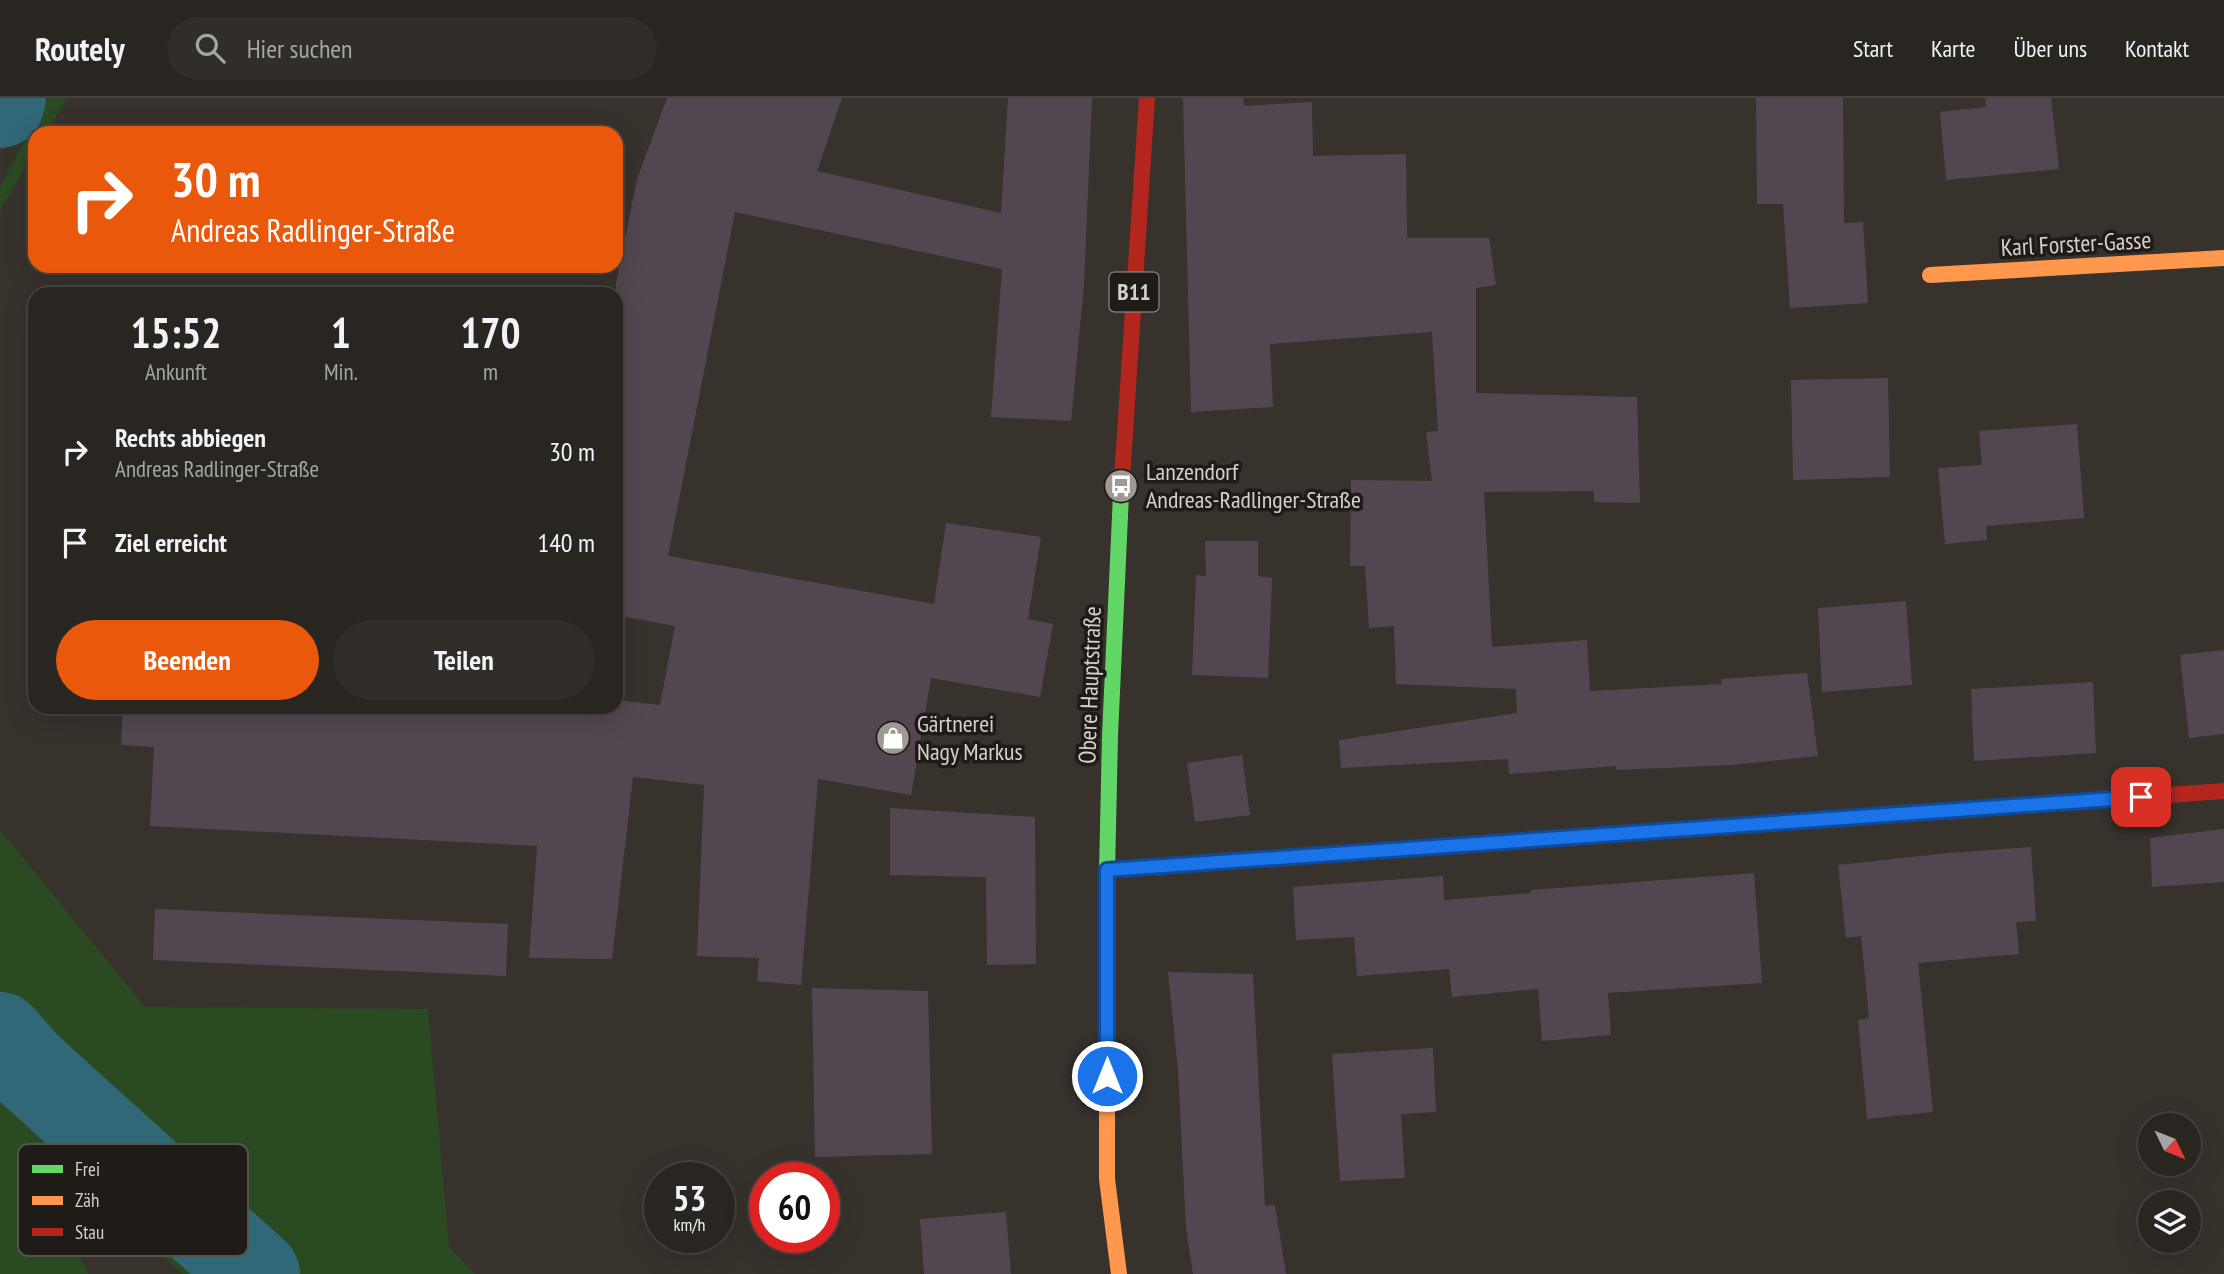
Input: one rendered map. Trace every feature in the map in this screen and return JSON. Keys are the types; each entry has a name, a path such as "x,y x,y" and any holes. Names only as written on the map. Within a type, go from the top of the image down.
{"street":[{"name":"Obere Hauptstraße","path":"1119,1274 1107,1179 1110,736 1122,486 1147,98"},
{"name":"Karl Forster-Gasse","path":"1930,275 2224,258"},
{"path":"1107,870 2224,791"}],"green space":[{"path":"47,98 67,98 50,126 32,126"},
{"path":"28,134 28,163 0,210 0,188"},
{"path":"0,830 145,1007 428,1009 449,1247 475,1274 182,1274 164,1256 248,1256 248,1144 18,1144 18,1256 79,1256 89,1274 0,1274"}],"building":[{"path":"667,98 842,98 817,171 1001,213 1008,98 1092,98 1084,285 1071,421 991,417 1002,269 735,212 668,556 934,604 946,523 1041,537 1028,619 1053,624 1040,697 931,678 911,795 818,779 801,985 757,981 759,958 697,956 704,785 633,777 612,959 529,958 537,846 150,826 154,747 121,745 123,714 623,714 623,701 660,705 675,626 623,616 623,287 616,287 616,283 618,273 623,273 623,248 637,179"},
{"path":"1183,98 1243,98 1244,106 1312,102 1313,156 1406,154 1407,238 1489,238 1496,285 1476,288 1476,393 1637,397 1640,503 1594,502 1594,491 1484,492 1492,647 1587,640 1590,691 1722,684 1721,679 1807,673 1818,756 1732,765 1616,770 1616,766 1509,774 1508,759 1341,768 1339,740 1517,713 1516,689 1396,684 1394,626 1369,628 1365,566 1350,566 1351,480 1432,481 1426,432 1438,431 1432,332 1270,344 1273,407 1191,412"},
{"path":"1756,98 1843,98 1844,223 1863,222 1868,303 1790,308 1783,204 1757,204"},
{"path":"1985,98 2051,98 2059,169 1946,180 1940,112 1986,107"},
{"path":"1888,378 1890,477 1793,480 1791,380"},
{"path":"2077,424 2084,518 1986,526 1987,540 1945,544 1938,468 1982,465 1979,431"},
{"path":"1205,541 1258,541 1258,576 1272,578 1268,678 1192,675 1196,575 1206,576"},
{"path":"1906,601 1912,685 1822,692 1818,608"},
{"path":"2224,650 2224,734 2189,738 2180,655"},
{"path":"2093,682 2096,753 1974,761 1971,689"},
{"path":"1242,755 1250,815 1195,822 1187,763"},
{"path":"890,808 1035,817 1036,964 987,965 986,877 890,875"},
{"path":"2224,829 2224,882 2152,887 2150,838"},
{"path":"2031,847 2036,921 2016,922 2019,954 1918,963 1933,1112 1867,1119 1858,1020 1869,1018 1861,936 1846,938 1838,865"},
{"path":"1754,873 1762,983 1608,993 1611,1035 1542,1041 1538,989 1452,997 1449,969 1357,976 1354,937 1296,940 1293,887 1443,876 1444,900 1531,893 1531,890"},
{"path":"155,909 508,924 506,976 153,960"},
{"path":"1168,972 1253,974 1265,1206 1275,1205 1286,1274 1193,1274 1186,1228 1178,1070"},
{"path":"812,988 928,991 932,1154 815,1157"},
{"path":"1433,1048 1436,1112 1401,1114 1405,1178 1340,1181 1332,1054"},
{"path":"1006,1212 1011,1274 924,1274 920,1219"}],"waterway":[{"path":"0,104 2,98"},
{"path":"0,1036 26,1066 112,1144"},
{"path":"236,1256 256,1274"}],"traffic: fast":[{"path":"1107,873 1121,494"},
{"path":"1407,849 1806,821"}],"traffic: slow":[{"path":"1930,275 2224,258"},
{"path":"1107,873 1107,1179 1119,1274"}],"traffic: jam":[{"path":"1121,494 1147,98"},
{"path":"1806,821 2224,791"},
{"path":"1107,870 1407,849"}],"place":[{"name":"Lanzendorf Andreas-Radlinger-Straße","path":"1121,486"},
{"name":"Gärtnerei Nagy Markus","path":"893,738"}],"route":[{"path":"1107,1076 1107,870 2141,797"}]}
